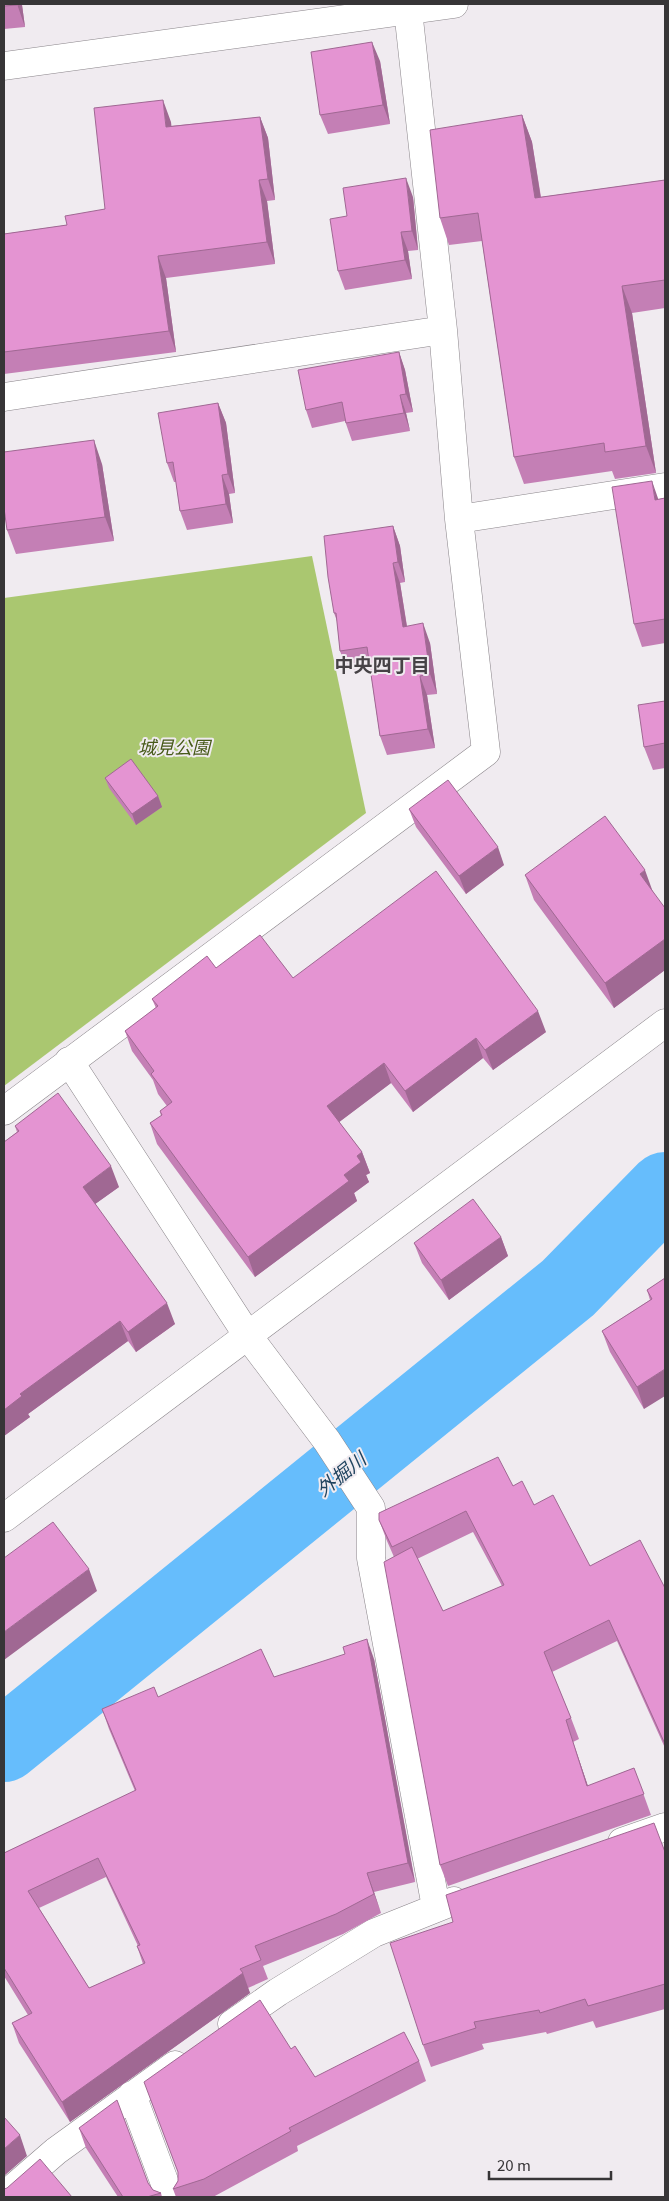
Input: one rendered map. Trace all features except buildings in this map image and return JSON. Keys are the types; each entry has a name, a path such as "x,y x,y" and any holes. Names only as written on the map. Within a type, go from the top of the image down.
{"street":[{"path":"4,66 454,4"},
{"path":"4,1111 486,752 459,519 443,330 408,10"},
{"path":"4,397 443,330"},
{"path":"459,519 665,488"},
{"path":"4,1518 665,1023"},
{"path":"69,1061 248,1336 327,1441 371,1508 371,1558 436,1907"},
{"path":"601,1849 665,1827"},
{"path":"4,2196 56,2151 278,1992 374,1933 436,1907 482,1891"},
{"path":"132,2095 170,2197"}],"green space":[{"name":"城見公園","path":"312,556 366,813 4,1086 4,598"}],"waterway":[{"name":"外掘川","path":"4,1745 568,1288 665,1189"}],"district":[{"name":"中央四丁目","path":"382,663"}]}
